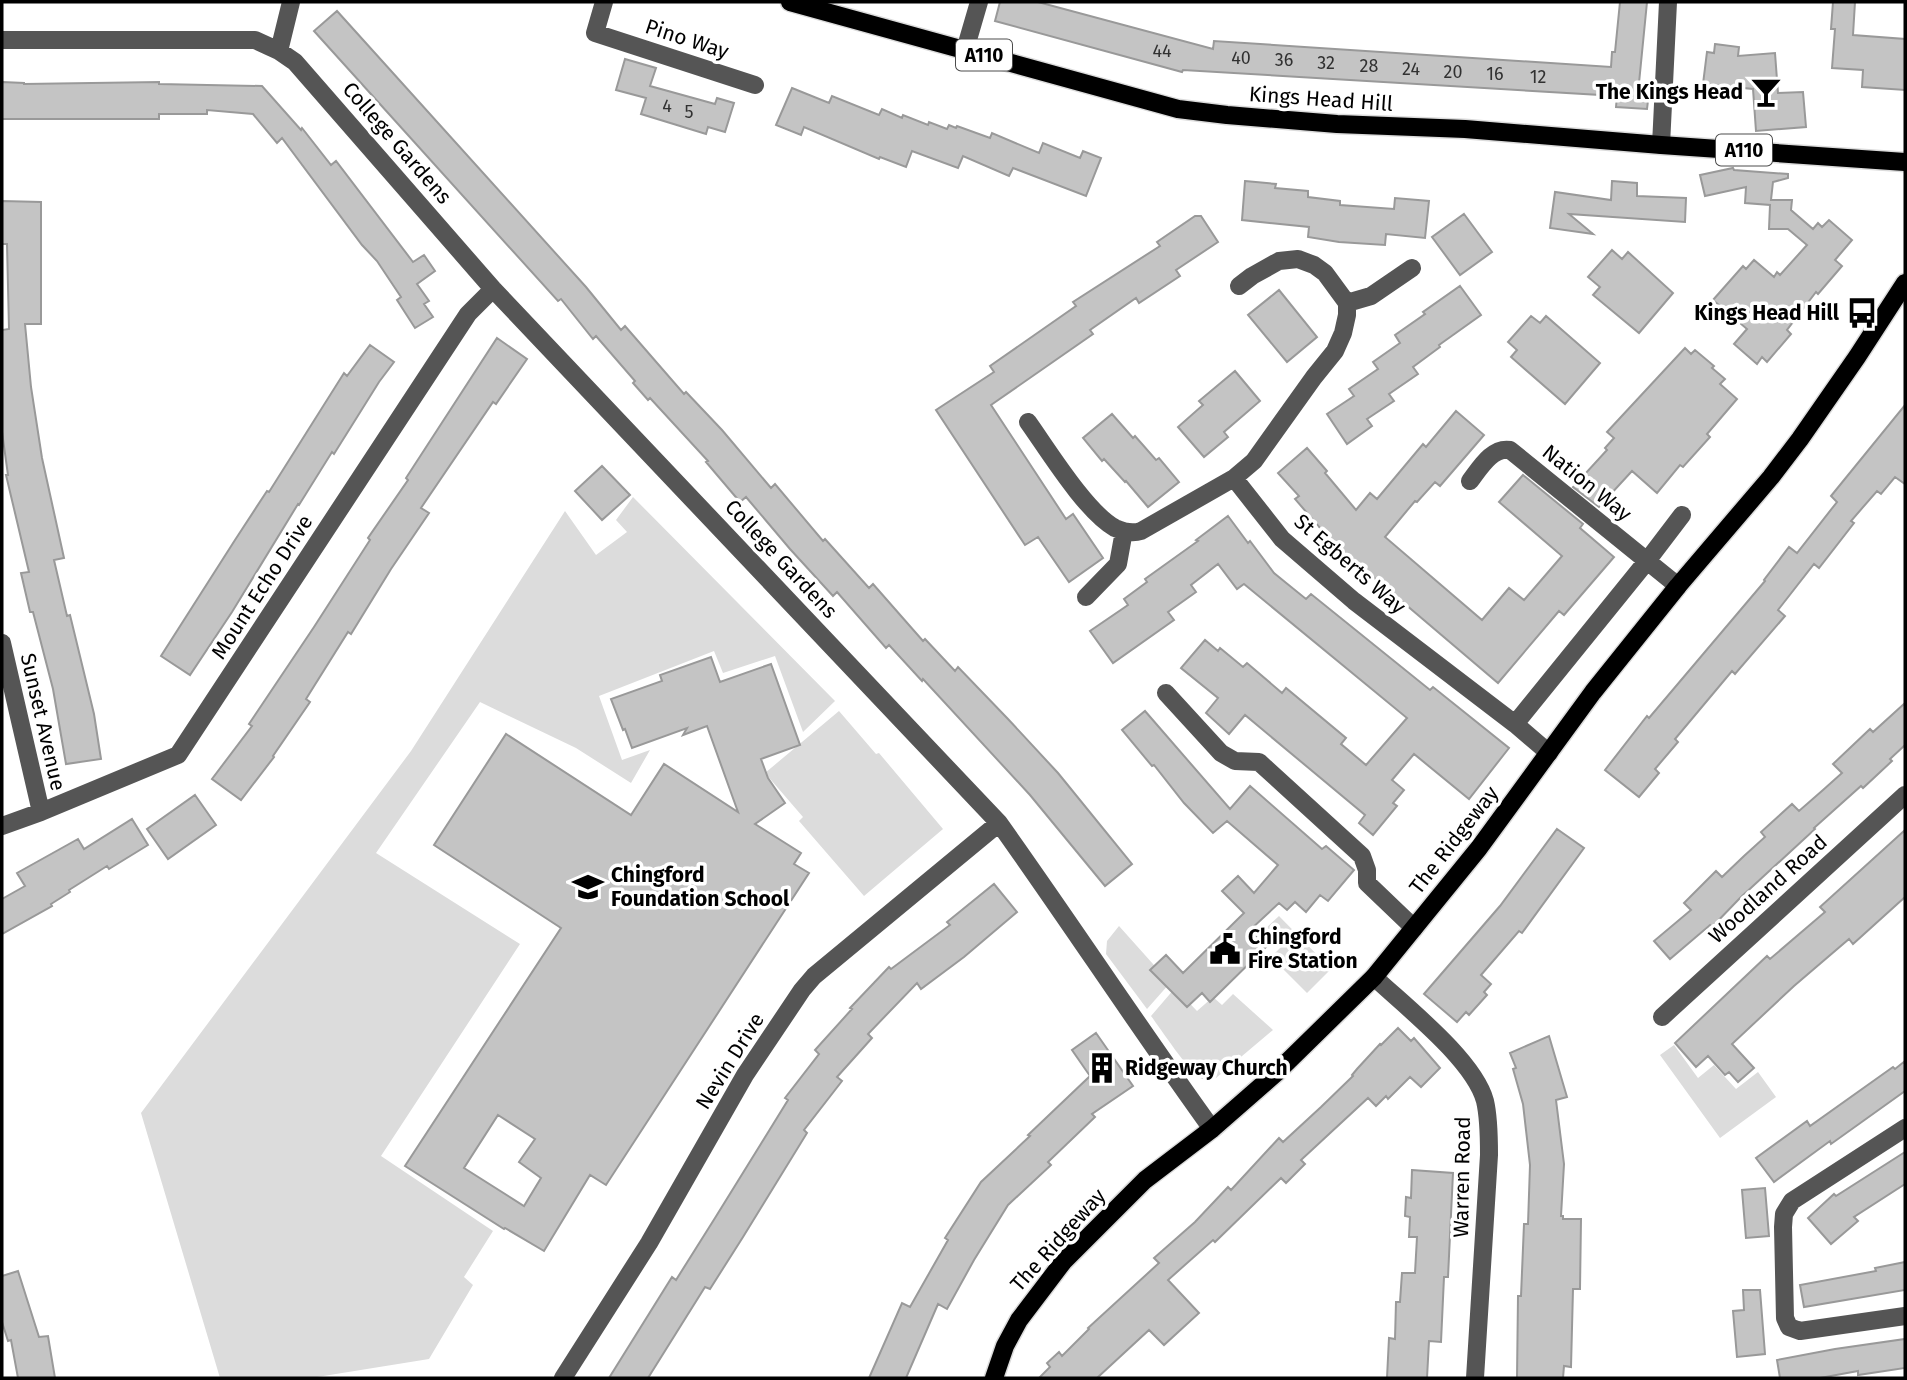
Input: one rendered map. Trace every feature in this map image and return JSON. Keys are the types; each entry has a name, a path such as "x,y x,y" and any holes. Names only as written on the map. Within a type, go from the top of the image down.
{"main road":[{"name":"Kings Head Hill","path":"790,2 1178,109 1336,124 1465,129 1905,162"},
{"name":"The Ridgeway","path":"994,1378 1018,1320 1063,1262 1144,1180 1212,1129 1276,1073 1374,977 1479,848 1593,692 1678,586 1771,477 1857,357 1905,283"}],"street":[{"path":"279,51 291,2"},
{"name":"Pino Way","path":"604,2 595,33 755,85"},
{"path":"965,50 979,2"},
{"path":"1661,145 1668,2"},
{"name":"College Gardens","path":"2,40 254,40 279,51 295,62 493,289 999,823 1212,1129"},
{"path":"1028,422 1089,505 1105,521 1124,531 1141,531 1234,478 1254,461 1335,351 1348,315 1347,303 1325,274 1314,265 1298,260 1279,261 1239,286"},
{"path":"1347,303 1371,296 1412,268"},
{"name":"Mount Echo Drive","path":"2,826 178,755 468,314 493,289"},
{"name":"Nation Way","path":"1469,481 1493,453 1501,449 1510,450 1678,586"},
{"name":"St Egberts Way","path":"1234,478 1282,538 1354,601 1549,753"},
{"path":"1515,724 1682,516"},
{"path":"1086,597 1118,564 1124,531"},
{"name":"Sunset Avenue","path":"2,643 41,812"},
{"path":"1166,693 1221,753 1236,761 1259,762 1362,856 1367,870 1367,883 1414,928"},
{"name":"Woodland Road","path":"1662,1017 1905,794"},
{"name":"Nevin Drive","path":"562,1378 649,1243 745,1076 802,990 814,976 999,823"},
{"name":"Warren Road","path":"1374,977 1450,1047 1476,1080 1485,1099 1489,1155 1475,1378"},
{"path":"1905,1128 1792,1201 1784,1214 1783,1227 1785,1318 1789,1327 1800,1331 1905,1316"}],"shaded area":[{"path":"633,497 835,701 803,732 775,656 723,673 714,651 599,696 622,760 650,750 631,783 576,748 480,702 376,853 520,944 381,1156 493,1231 464,1277 473,1285 429,1359 311,1378 220,1378 141,1113 411,751 565,511 596,555 627,532 616,520"},
{"path":"839,711 876,754 879,753 943,829 864,896 799,821 803,817 765,773"},
{"path":"1279,916 1331,969 1307,993 1271,957 1283,945 1266,928"},
{"path":"1119,926 1170,983 1147,1009 1106,954 1107,941"},
{"path":"1175,988 1197,1011 1213,997 1222,1005 1233,994 1273,1030 1216,1078 1202,1079 1189,1068 1151,1016"},
{"path":"1674,1045 1698,1078 1714,1065 1736,1089 1758,1072 1776,1097 1720,1138 1660,1055"}],"building":[{"path":"1000,2 1038,2 1213,49 1214,41 1611,67 1620,2 1647,2 1639,83 1650,84 1647,109 1616,107 1617,96 1182,72 995,21"},
{"path":"1833,2 1855,2 1853,35 1905,39 1905,90 1862,87 1863,70 1832,68 1835,29 1831,29"},
{"path":"337,11 586,287 621,330 625,326 684,394 686,392 722,430 771,488 775,484 823,541 825,539 869,588 873,584 923,641 925,639 955,671 958,667 1008,719 1058,773 1132,864 1105,886 1030,795 923,679 922,681 889,645 886,648 837,592 833,596 746,497 740,502 706,462 708,461 633,383 635,381 596,336 593,339 561,299 558,301 314,31"},
{"name":"The Kings Head","path":"1715,44 1739,47 1738,56 1775,53 1778,93 1803,92 1806,127 1756,131 1753,89 1703,84 1707,52 1714,53"},
{"path":"625,59 656,68 650,86 715,104 717,98 734,103 725,132 708,127 706,134 641,114 646,98 616,90"},
{"path":"2,82 159,82 262,86 301,130 302,128 331,165 336,161 413,262 424,255 435,271 417,284 429,301 424,304 433,317 415,328 397,300 401,297 377,261 282,138 277,143 253,114 207,110 207,114 159,114 159,119 2,119"},
{"path":"792,88 829,103 832,96 879,115 882,109 928,125 929,122 947,129 949,125 956,128 957,126 990,138 992,133 1039,153 1043,143 1080,158 1083,151 1101,158 1086,196 1013,168 1009,176 963,156 958,168 912,151 906,167 880,157 879,159 804,127 801,135 776,125"},
{"path":"1733,168 1788,174 1788,178 1773,182 1771,200 1792,200 1791,210 1813,229 1818,223 1822,227 1829,220 1852,240 1835,260 1842,266 1818,294 1816,292 1787,330 1791,334 1767,362 1762,357 1757,364 1734,344 1747,329 1713,300 1743,266 1746,269 1754,260 1774,277 1777,272 1780,275 1807,245 1788,229 1769,229 1770,205 1745,203 1746,187 1705,196 1700,175"},
{"path":"1245,181 1276,184 1275,188 1308,191 1308,197 1340,201 1340,205 1394,209 1395,198 1429,201 1425,238 1386,234 1385,245 1339,242 1308,237 1309,227 1242,220"},
{"path":"1612,181 1637,183 1637,196 1686,198 1685,222 1569,214 1593,234 1550,228 1555,192 1611,200"},
{"path":"2,201 41,202 41,324 25,324 31,387 42,458 64,558 54,560 94,714 101,759 66,764 53,689 21,573 29,572 6,475 2,432 2,330 9,329 7,244 2,244"},
{"path":"1464,214 1492,252 1460,275 1432,237"},
{"path":"1195,216 1201,216 1218,242 1176,270 1180,276 1139,303 1136,298 1090,330 1093,334 991,405 1066,519 1073,514 1103,558 1069,582 1038,537 1025,545 936,410 994,372 990,366 1076,306 1073,302 1160,246 1157,242"},
{"path":"1612,250 1622,259 1628,252 1673,293 1639,333 1593,295 1600,287 1588,277"},
{"path":"1460,286 1481,315 1413,367 1418,374 1389,394 1394,401 1367,419 1372,426 1347,444 1327,414 1354,396 1349,389 1378,369 1373,362 1400,343 1395,335"},
{"path":"1279,290 1317,337 1287,362 1248,315"},
{"path":"1531,316 1540,323 1546,316 1600,363 1565,404 1511,357 1517,350 1508,342"},
{"path":"497,338 527,359 496,404 493,402 421,508 429,513 351,634 348,632 306,699 310,702 274,757 241,800 212,779 252,726 249,724 370,540 368,538 408,480 406,478"},
{"path":"370,345 394,362 298,504 190,675 161,656 344,373 347,376"},
{"path":"1685,348 1691,354 1695,350 1714,366 1712,368 1725,379 1720,384 1737,399 1707,434 1710,437 1683,467 1680,465 1657,493 1632,471 1599,507 1573,487 1607,450 1605,448 1614,438 1607,432"},
{"path":"1235,371 1260,401 1224,432 1228,437 1204,457 1178,427 1203,405 1199,401"},
{"path":"1905,405 1905,484 1895,477 1881,494 1877,491 1851,521 1854,523 1819,568 1814,564 1778,610 1785,616 1735,674 1732,671 1675,739 1678,742 1655,769 1659,773 1639,797 1605,770 1647,716 1649,718 1765,581 1789,547 1797,553 1837,502 1831,496"},
{"path":"1456,411 1484,435 1440,486 1435,482 1385,537 1482,620 1509,588 1524,600 1562,556 1499,502 1523,475 1583,524 1580,528 1614,557 1564,615 1559,611 1498,683 1365,570 1332,547 1334,544 1295,499 1299,496 1278,473 1307,448 1356,510 1370,493 1377,499 1423,444 1426,447"},
{"path":"1112,414 1156,460 1159,458 1179,482 1148,507 1083,438"},
{"path":"602,466 630,495 602,520 575,491"},
{"path":"1228,516 1274,573 1306,599 1311,594 1430,690 1433,687 1509,748 1469,799 1414,754 1392,780 1404,790 1393,803 1397,806 1373,835 1359,823 1365,815 1245,715 1229,734 1206,713 1218,698 1181,668 1205,640 1218,651 1220,648 1243,667 1247,663 1282,693 1286,688 1346,738 1341,744 1366,765 1407,718 1244,584 1237,589 1218,564 1191,585 1196,592 1168,612 1174,620 1113,663 1090,631 1128,605 1124,599 1147,582 1145,579"},
{"path":"711,657 720,682 771,664 800,745 761,759 768,778 785,803 755,824 801,853 794,864 809,873 606,1185 590,1175 544,1251 405,1166 561,928 434,845 506,734 631,815 664,764 738,812 707,726 683,735 687,728 632,748 611,699 662,681 660,675","holes":["498,1115 535,1139 519,1162 541,1178 524,1206 464,1168"]},
{"path":"1905,703 1905,745 1890,759 1892,761 1814,828 1712,927 1710,925 1670,959 1654,941 1691,910 1684,903 1716,871 1722,877 1765,837 1761,832 1792,804 1799,811 1842,773 1833,764 1870,729 1873,732"},
{"path":"1145,711 1230,809 1250,786 1322,849 1326,846 1354,870 1328,901 1320,895 1306,912 1295,902 1287,910 1279,903 1250,930 1266,947 1210,1002 1202,993 1187,1007 1150,970 1166,955 1183,973 1244,913 1222,891 1238,876 1254,893 1278,865 1227,821 1213,833 1184,803 1154,765 1152,766 1122,730"},
{"path":"195,795 216,825 168,859 147,829"},
{"path":"132,819 148,845 109,869 107,866 69,890 70,892 51,904 52,906 2,934 2,899 25,886 17,873 78,839 84,849"},
{"path":"1557,829 1584,848 1522,933 1519,931 1481,975 1491,984 1484,992 1487,995 1469,1015 1466,1012 1457,1022 1424,994 1500,906"},
{"path":"1905,830 1905,897 1853,944 1849,939 1732,1044 1754,1068 1738,1082 1729,1072 1725,1075 1708,1056 1696,1067 1675,1043 1767,956 1770,959 1825,912 1820,907"},
{"path":"994,884 1017,912 921,989 917,983 868,1034 872,1038 837,1077 842,1081 804,1130 807,1133 743,1237 710,1289 705,1287 648,1378 609,1378 672,1277 676,1280 715,1218 788,1100 785,1098 819,1054 815,1050 889,967 891,969 950,925 947,922"},
{"path":"1398,1028 1411,1041 1414,1038 1440,1068 1421,1087 1410,1077 1388,1099 1386,1096 1376,1106 1368,1098 1301,1160 1305,1164 1286,1183 1281,1178 1215,1242 1213,1240 1168,1280 1199,1313 1164,1345 1149,1330 1097,1378 1039,1378 1050,1367 1047,1363 1059,1352 1062,1356 1088,1328 1159,1263 1154,1258 1195,1222 1228,1187 1231,1190 1279,1138 1283,1142 1321,1107"},
{"path":"1096,1033 1133,1086 1092,1114 1095,1117 1048,1162 1051,1165 1008,1205 947,1309 938,1304 906,1378 869,1378 902,1303 910,1307 948,1240 945,1238 981,1182 1090,1076 1072,1050"},
{"path":"1549,1036 1567,1097 1556,1100 1564,1164 1561,1216 1563,1219 1581,1219 1580,1289 1573,1289 1571,1367 1564,1366 1563,1378 1517,1378 1518,1296 1521,1296 1524,1224 1528,1224 1530,1165 1523,1104 1513,1069 1516,1068 1510,1053"},
{"path":"1905,1061 1905,1091 1774,1182 1756,1158 1807,1121 1810,1126"},
{"path":"1905,1152 1905,1184 1854,1217 1858,1221 1831,1244 1808,1218 1834,1194 1836,1196"},
{"path":"1412,1170 1453,1173 1448,1277 1444,1277 1441,1342 1429,1341 1427,1378 1387,1378 1389,1338 1395,1339 1396,1302 1400,1302 1402,1273 1415,1273 1417,1237 1409,1237 1410,1217 1405,1216 1406,1197 1411,1198"},
{"path":"1765,1188 1769,1236 1746,1238 1742,1190"},
{"path":"1905,1262 1905,1290 1804,1307 1800,1285 1876,1271 1875,1268"},
{"path":"18,1271 39,1337 48,1336 55,1378 18,1378 11,1340 8,1341 2,1322 2,1276"},
{"path":"1743,1290 1760,1290 1765,1354 1737,1357 1733,1311 1744,1310"},
{"path":"1905,1339 1905,1368 1858,1375 1858,1371 1820,1378 1780,1378 1777,1360"}],"place":[{"name":"The Kings Head","path":"1766,92"},
{"name":"Kings Head Hill","path":"1862,313"},
{"name":"Chingford Foundation School","path":"588,887"},
{"name":"Chingford Fire Station","path":"1225,949"},
{"name":"Ridgeway Church","path":"1102,1068"}]}
